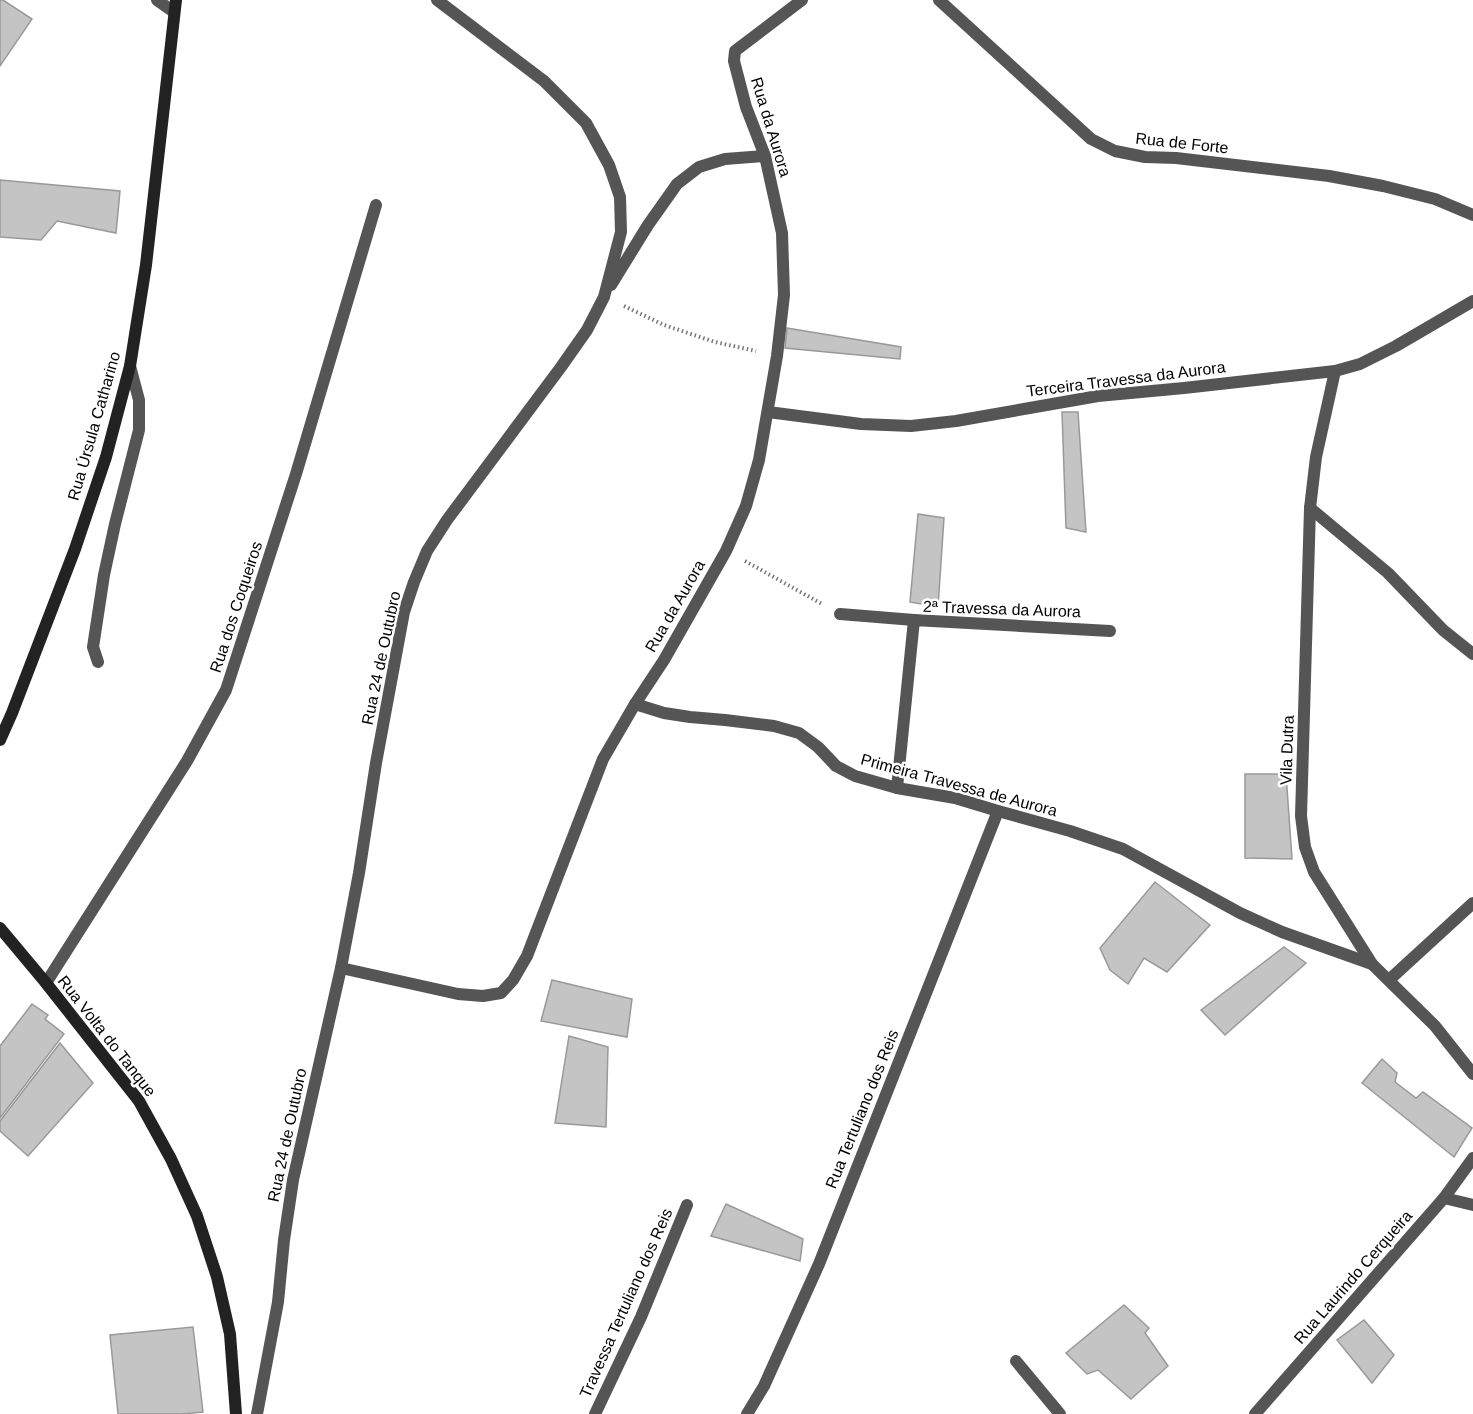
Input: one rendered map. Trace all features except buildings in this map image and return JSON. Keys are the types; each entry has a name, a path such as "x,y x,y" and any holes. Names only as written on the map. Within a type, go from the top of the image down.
{"main road":[{"name":"Rua Úrsula Catharino","path":"0,740 75,549 106,457 130,366 146,265 175,6"},
{"name":"Rua Volta do Tanque","path":"0,928 139,1101 171,1159 197,1216 217,1277 230,1334 236,1414"}],"street":[{"path":"157,0 175,6"},
{"name":"Rua 24 de Outubro","path":"257,1414 278,1302 293,1180 341,968 404,612 427,551 447,520 586,330 604,297 621,232 620,198 609,165 586,123 544,81 437,0"},
{"name":"Rua da Aurora","path":"341,968 458,994 483,996 501,993 513,980 527,956 603,759 664,660 726,551 746,506 759,460 777,356 784,295 782,233 765,156 746,107 734,61 735,51 802,0"},
{"name":"Rua de Forte","path":"939,0 1091,139 1115,151 1145,157 1176,158 1329,176 1435,199 1473,215"},
{"path":"604,297 648,225 677,184 699,167 725,159 765,156"},
{"name":"Rua dos Coqueiros","path":"46,983 186,761 226,690 296,474 376,205"},
{"name":"Terceira Travessa da Aurora","path":"768,412 861,424 911,426 956,421 1098,396 1335,371 1360,364 1396,346 1473,301"},
{"path":"98,662 93,647 104,575 139,430 139,400 130,366"},
{"name":"Vila Dutra","path":"1335,371 1316,457 1310,508 1301,816 1305,847 1314,872 1372,964 1435,1026 1473,1074"},
{"path":"1310,508 1388,573 1443,630 1473,654"},
{"path":"840,614 914,620"},
{"name":"2ª Travessa da Aurora","path":"897,788 914,620 1110,631"},
{"name":"Primeira Travessa de Aurora","path":"635,704 664,713 774,726 799,733 818,747 836,766 855,776 897,788 955,798 1070,831 1123,849 1240,913 1282,932 1372,964"},
{"name":"Rua Tertuliano dos Reis","path":"747,1414 764,1386 819,1264 998,812"},
{"path":"1389,980 1473,903"},
{"name":"Rua Laurindo Cerqueira","path":"1255,1414 1444,1198 1473,1158"},
{"path":"1444,1198 1473,1205"},
{"name":"Travessa Tertuliano dos Reis","path":"595,1414 641,1317 687,1205"},
{"path":"1016,1361 1060,1414"}],"path":[{"path":"604,297 664,325 705,339 777,356"},
{"path":"726,551 840,614"}]}
